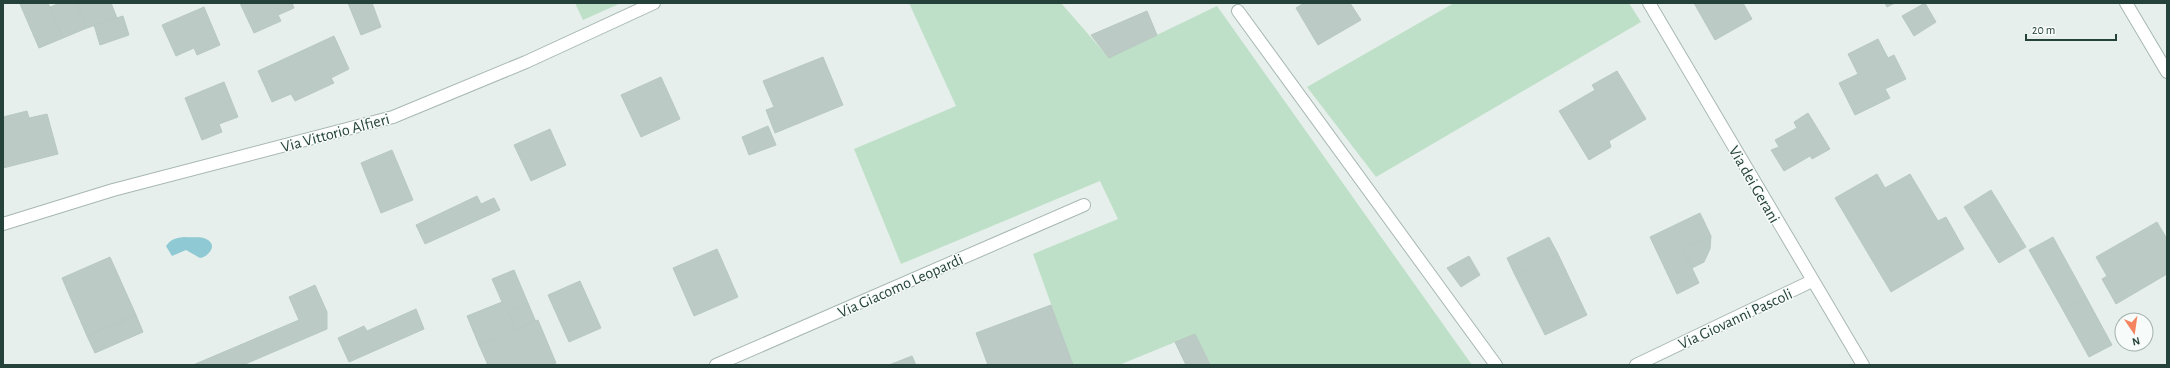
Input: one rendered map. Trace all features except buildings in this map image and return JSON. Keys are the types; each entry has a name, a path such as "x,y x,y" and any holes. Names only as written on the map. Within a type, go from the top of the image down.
{"street":[{"name":"Via Vittorio Alfieri","path":"3,224 113,190 393,117 526,62 654,3"},
{"name":"Via dei Gerani","path":"1649,3 1862,365"},
{"path":"2126,3 2167,72"},
{"path":"1238,10 1496,365"},
{"name":"Via Giacomo Leopardi","path":"716,365 1084,205"},
{"name":"Via Giovanni Pascoli","path":"1636,365 1812,281"}],"green space":[{"path":"575,3 621,3 583,20"},
{"path":"909,3 1061,3 1109,58 1217,6 1472,365 1211,365 1195,334 1119,365 1073,365 1033,254 1118,219 1100,181 901,264 854,149 956,106"},
{"path":"1454,3 1629,3 1641,22 1376,177 1307,87"}],"water":[{"path":"184,237 206,239 212,244 211,250 209,253 200,258 186,250 172,256 166,246 174,239"}]}
